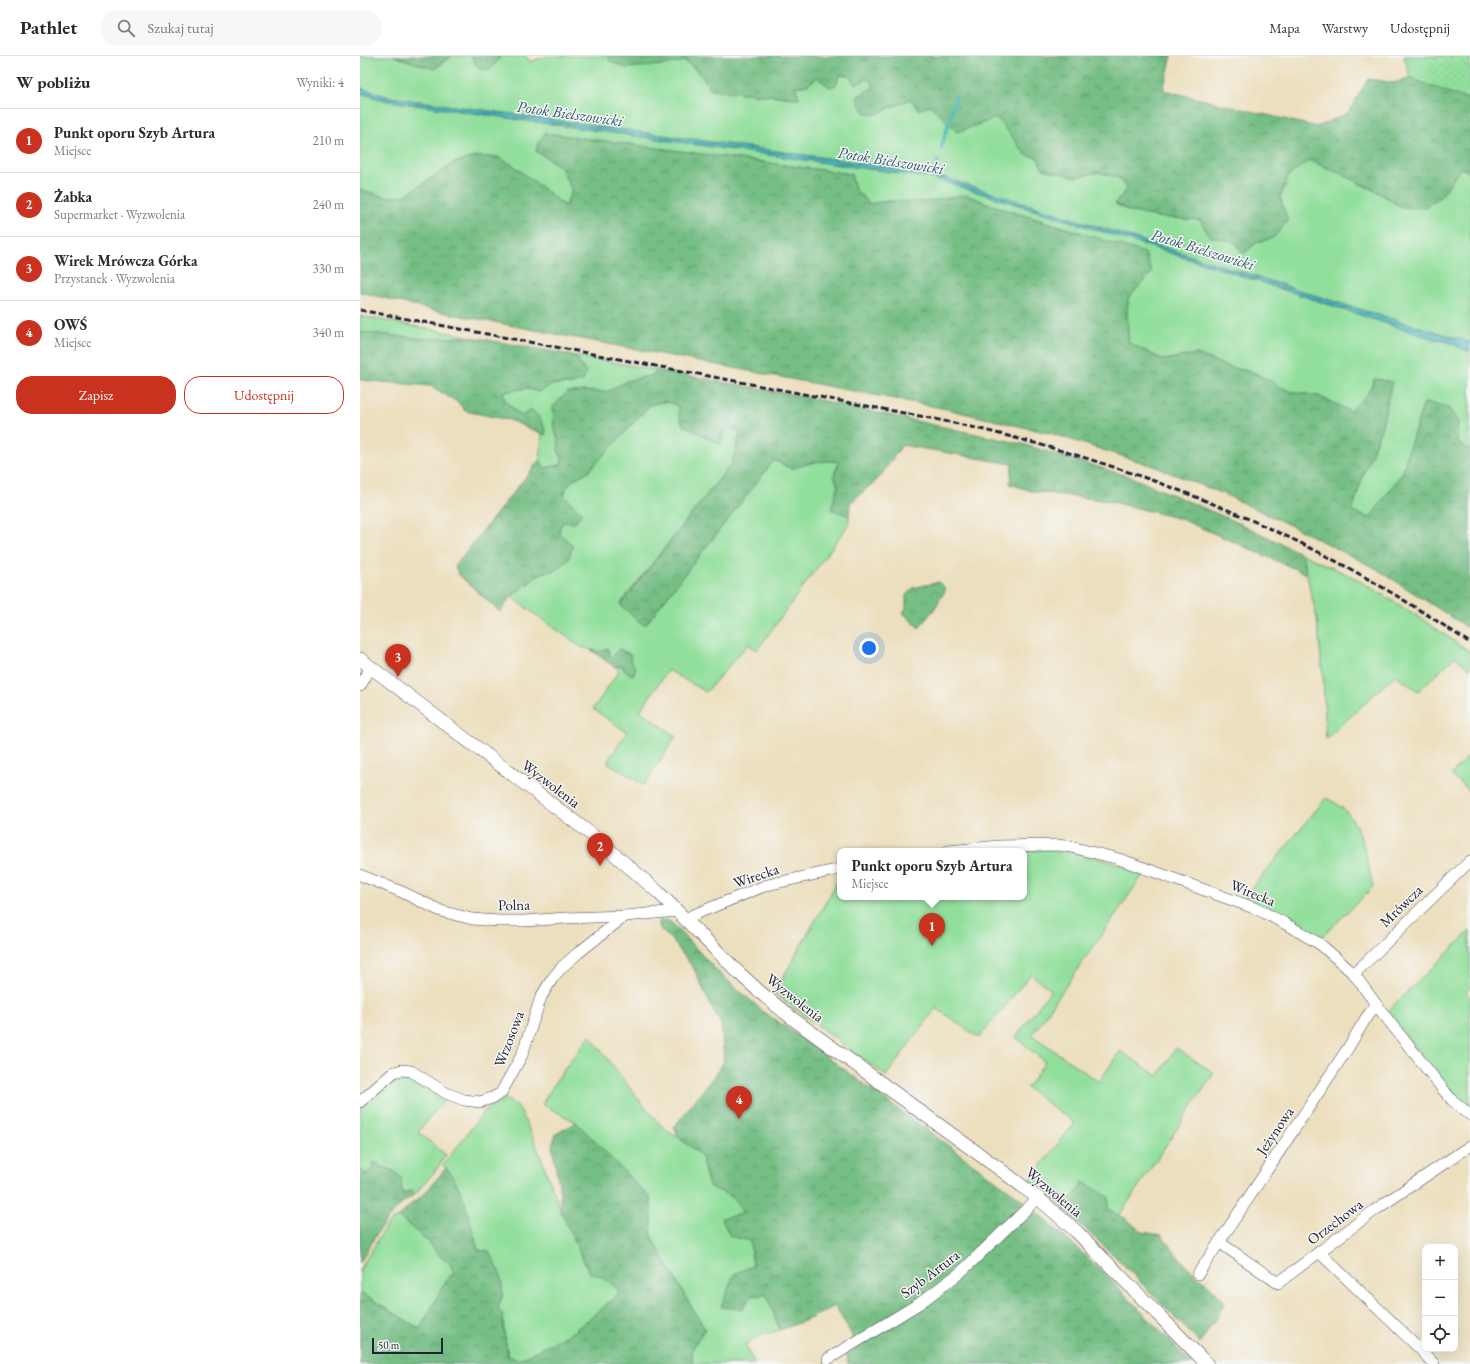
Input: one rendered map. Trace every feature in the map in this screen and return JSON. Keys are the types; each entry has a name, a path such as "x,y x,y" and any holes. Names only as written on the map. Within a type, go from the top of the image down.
{"street":[{"name":"Wyzwolenia","path":"360,659 591,834 647,882 738,972 793,1019 1005,1172 1038,1198 1076,1231 1207,1364"},
{"path":"360,686 370,667"},
{"name":"Wirecka","path":"979,848 999,846 1058,845 1101,853 1257,909 1273,917 1320,944 1354,974 1376,1005 1452,1100 1470,1115"},
{"name":"Mrówcza","path":"1354,974 1470,861"},
{"name":"Wirecka","path":"681,915 689,917 767,885 837,870"},
{"name":"Polna","path":"360,875 402,892 441,911 472,919 498,922 566,918 681,915"},
{"name":"Wrzosowa","path":"360,1102 394,1072 402,1070 411,1071 446,1093 464,1100 480,1102 501,1093 522,1055 540,997 552,979 562,967 578,953 625,916"},
{"name":"Jeżynowa","path":"1198,1274 1376,1005"},
{"name":"Orzechowa","path":"1219,1242 1278,1283 1376,1210 1470,1146"},
{"name":"Szyb Artura","path":"828,1359 920,1303 961,1272 1038,1198"},
{"path":"1319,1252 1434,1364"}],"green space":[{"path":"360,56 394,56 434,69 452,56 471,56 499,59 500,56 526,56 530,62 547,56 608,56 610,61 663,65 685,61 698,71 711,90 798,98 795,87 807,85 818,77 848,75 870,79 874,87 874,115 910,99 930,104 957,132 997,117 1026,155 1037,157 1075,177 1099,172 1120,178 1127,190 1115,204 1129,211 1157,217 1200,220 1209,236 1241,242 1273,238 1280,197 1289,175 1309,160 1381,194 1402,207 1424,207 1441,196 1461,168 1470,173 1470,342 1355,308 926,172 389,97 360,88"},
{"path":"394,56 452,56 434,69"},
{"path":"471,56 500,56 491,69 479,69"},
{"path":"608,56 1172,56 1163,90 1317,127 1348,113 1368,79 1395,83 1410,77 1470,100 1470,173 1461,168 1441,196 1424,208 1402,207 1381,194 1309,160 1289,175 1280,197 1288,221 1273,238 1256,243 1244,254 1234,242 1209,236 1200,220 1157,217 1129,211 1115,203 1127,190 1120,178 1099,172 1075,177 1043,169 1037,157 1026,155 997,118 957,132 930,105 919,110 910,99 874,115 866,113 858,102 858,96 874,87 870,79 855,84 848,75 840,75 836,85 829,87 817,77 807,85 795,87 799,98 711,90 698,71 685,61 663,65 626,68 610,61"},
{"path":"1404,56 1470,56 1470,100 1410,77"},
{"path":"360,93 388,101 933,178 1230,272 1424,336 1448,342 1470,352 1470,450 1457,442 1458,420 1424,403 1409,448 1403,472 1370,518 1352,512 1362,478 1381,429 1392,382 1374,379 1368,393 1350,411 1318,396 1289,391 1255,373 1226,366 1197,354 1164,360 1128,343 1128,298 1152,272 1080,232 1000,208 966,195 923,202 887,201 869,204 855,189 851,174 545,133 536,151 561,167 572,191 565,206 514,166 497,157 475,157 454,163 404,196 386,197 360,189"},
{"path":"545,133 851,174 855,189 869,204 887,201 923,202 966,195 1000,208 1145,253 1152,272 1128,298 1127,317 1129,343 1164,360 1197,354 1226,366 1255,373 1289,391 1318,396 1350,411 1368,393 1375,379 1392,382 1381,429 1362,478 1352,512 1370,518 1403,472 1409,448 1424,403 1446,406 1458,420 1457,442 1470,450 1470,629 1375,568 1226,495 1153,466 1053,434 942,408 436,311 360,292 360,189 386,197 404,196 454,163 475,157 497,157 514,166 565,206 572,191 561,167 536,151 538,143"},
{"path":"360,316 471,337 425,339 360,332"},
{"path":"360,332 425,339 471,337 577,356 578,361 586,373 583,381 571,384 554,384 538,392 527,388 503,392 505,401 521,416 532,410 535,413 541,420 544,427 546,434 542,434 510,420 465,411 459,403 431,386 360,380"},
{"path":"577,356 656,370 653,375 627,381 607,392 584,391 554,431 558,439 559,453 562,458 561,465 543,468 540,459 542,434 545,434 542,423 532,410 521,416 505,401 503,392 527,388 538,392 554,384 571,384 586,373 578,361"},
{"path":"656,370 805,397 1022,444 1131,477 1241,524 1302,554 1307,574 1181,519 1109,501 1031,491 1010,484 1012,464 902,445 879,478 850,503 849,516 831,509 838,486 834,475 839,462 815,462 792,469 774,460 645,625 637,621 620,605 731,464 738,443 740,431 732,428 725,431 720,444 683,425 678,414 679,407 669,402 662,402 650,405 588,472 575,478 569,483 564,496 582,513 575,523 562,522 559,533 573,546 568,560 555,570 541,573 511,597 500,612 459,575 455,566 540,459 544,468 561,465 563,459 558,450 559,439 554,431 553,407 567,392 607,392 627,381 653,375"},
{"path":"660,402 671,403 678,407 683,425 720,444 725,431 732,428 740,431 738,443 731,464 620,604 645,625 774,460 792,469 815,462 839,462 834,475 838,486 832,508 849,516 849,524 757,650 748,644 706,692 668,670 640,711 676,736 644,785 607,762 627,732 593,709 619,671 616,666 622,666 624,670 633,675 630,660 631,655 619,649 611,658 599,652 581,647 511,597 541,573 555,570 559,533 562,521 574,506 564,496 569,483 575,478 588,472 650,405"},
{"path":"1302,554 1353,577 1416,615 1470,652 1470,669 1455,657 1418,691 1395,675 1326,739 1323,677 1317,619"},
{"path":"939,582 946,589 935,608 919,628 903,613 906,608 906,595 913,588"},
{"path":"608,649 611,657 619,649 631,655 630,660 636,668 633,675 624,670 622,666 616,666 616,668 591,650 599,652"},
{"path":"1470,754 1470,791 1451,775"},
{"path":"1326,798 1344,809 1356,826 1365,852 1373,887 1321,938 1285,918 1243,899"},
{"path":"1059,848 1145,872 1032,1035 1099,1082 1120,1051 1158,1076 1176,1048 1214,1073 1119,1216 1108,1209 1083,1182 1072,1198 1049,1196 1029,1180 1075,1123 1027,1088 1045,1062 1016,1037 1051,990 1031,974 979,1038 936,1008 886,1076 774,993 837,882 837,900 1027,900 1027,851"},
{"path":"667,920 671,922 719,973 765,1013 1017,1196 1041,1216 1102,1271 1192,1364 848,1364 847,1354 857,1348 853,1337 835,1306 809,1319 780,1330 767,1295 751,1296 743,1309 721,1307 734,1274 753,1266 750,1241 730,1236 721,1218 743,1214 733,1197 709,1186 702,1156 679,1138 674,1127 718,1071 724,1061 721,1024 694,969 672,940 660,929 658,921"},
{"path":"1470,931 1470,988 1466,992 1470,997 1470,1110 1461,1103 1387,1012"},
{"path":"590,1036 657,1121 670,1133 702,1156 709,1186 733,1197 744,1214 730,1236 750,1240 753,1266 751,1296 767,1295 780,1330 760,1336 745,1345 755,1364 693,1364 693,1350 705,1329 651,1236 652,1218 576,1122 542,1104 560,1075"},
{"path":"404,1073 447,1097 418,1132 446,1155 436,1170 415,1194 411,1191 402,1193 394,1171 381,1167 366,1174 360,1170 360,1106 393,1075"},
{"path":"505,1099 518,1106 535,1142 561,1211 589,1272 603,1277 619,1290 616,1297 574,1331 518,1360 508,1356 503,1314 498,1309 503,1295 480,1255 461,1194 450,1174 443,1165 487,1108"},
{"path":"576,1122 650,1198 652,1218 651,1236 705,1329 693,1350 693,1364 360,1364 360,1293 420,1329 447,1279 454,1273 450,1263 442,1258 429,1242 399,1217 409,1206 425,1193 446,1168 453,1176 462,1196 478,1250 489,1251 497,1266 501,1278 502,1292 498,1309 503,1314 508,1356 518,1360 574,1331 616,1297 619,1290 603,1277 589,1272 561,1211 559,1185 552,1146 556,1134"},
{"path":"373,1162 378,1163 381,1167 394,1171 401,1178 402,1193 411,1191 415,1194 406,1200 390,1216 377,1234 360,1263 360,1170 366,1174 371,1171"},
{"path":"1083,1182 1109,1197 1108,1209 1128,1220 1141,1232 1162,1235 1186,1265 1218,1295 1224,1305 1200,1343 1116,1257 1049,1196 1072,1198"},
{"path":"399,1217 429,1242 442,1258 450,1263 454,1273 447,1279 420,1329 360,1293 360,1270 386,1226 394,1219"}],"water":[{"path":"360,88 389,97 926,172 1355,308 1470,342 1470,352 1448,342 1424,336 1230,272 933,178 388,101 360,93"}],"waterway":[{"path":"941,149 956,96"},
{"name":"Potok Bielszowicki","path":"934,176 938,160"}],"railway":[{"path":"360,310 925,417 1014,437 1058,450 1144,477 1187,493 1297,541 1373,582 1470,643"}],"place":[{"name":"Wirek Mrówcza Górka","path":"398,677"},
{"name":"Żabka","path":"600,866"},
{"name":"Punkt oporu Szyb Artura","path":"932,946"},
{"name":"OWŚ","path":"739,1119"}]}
